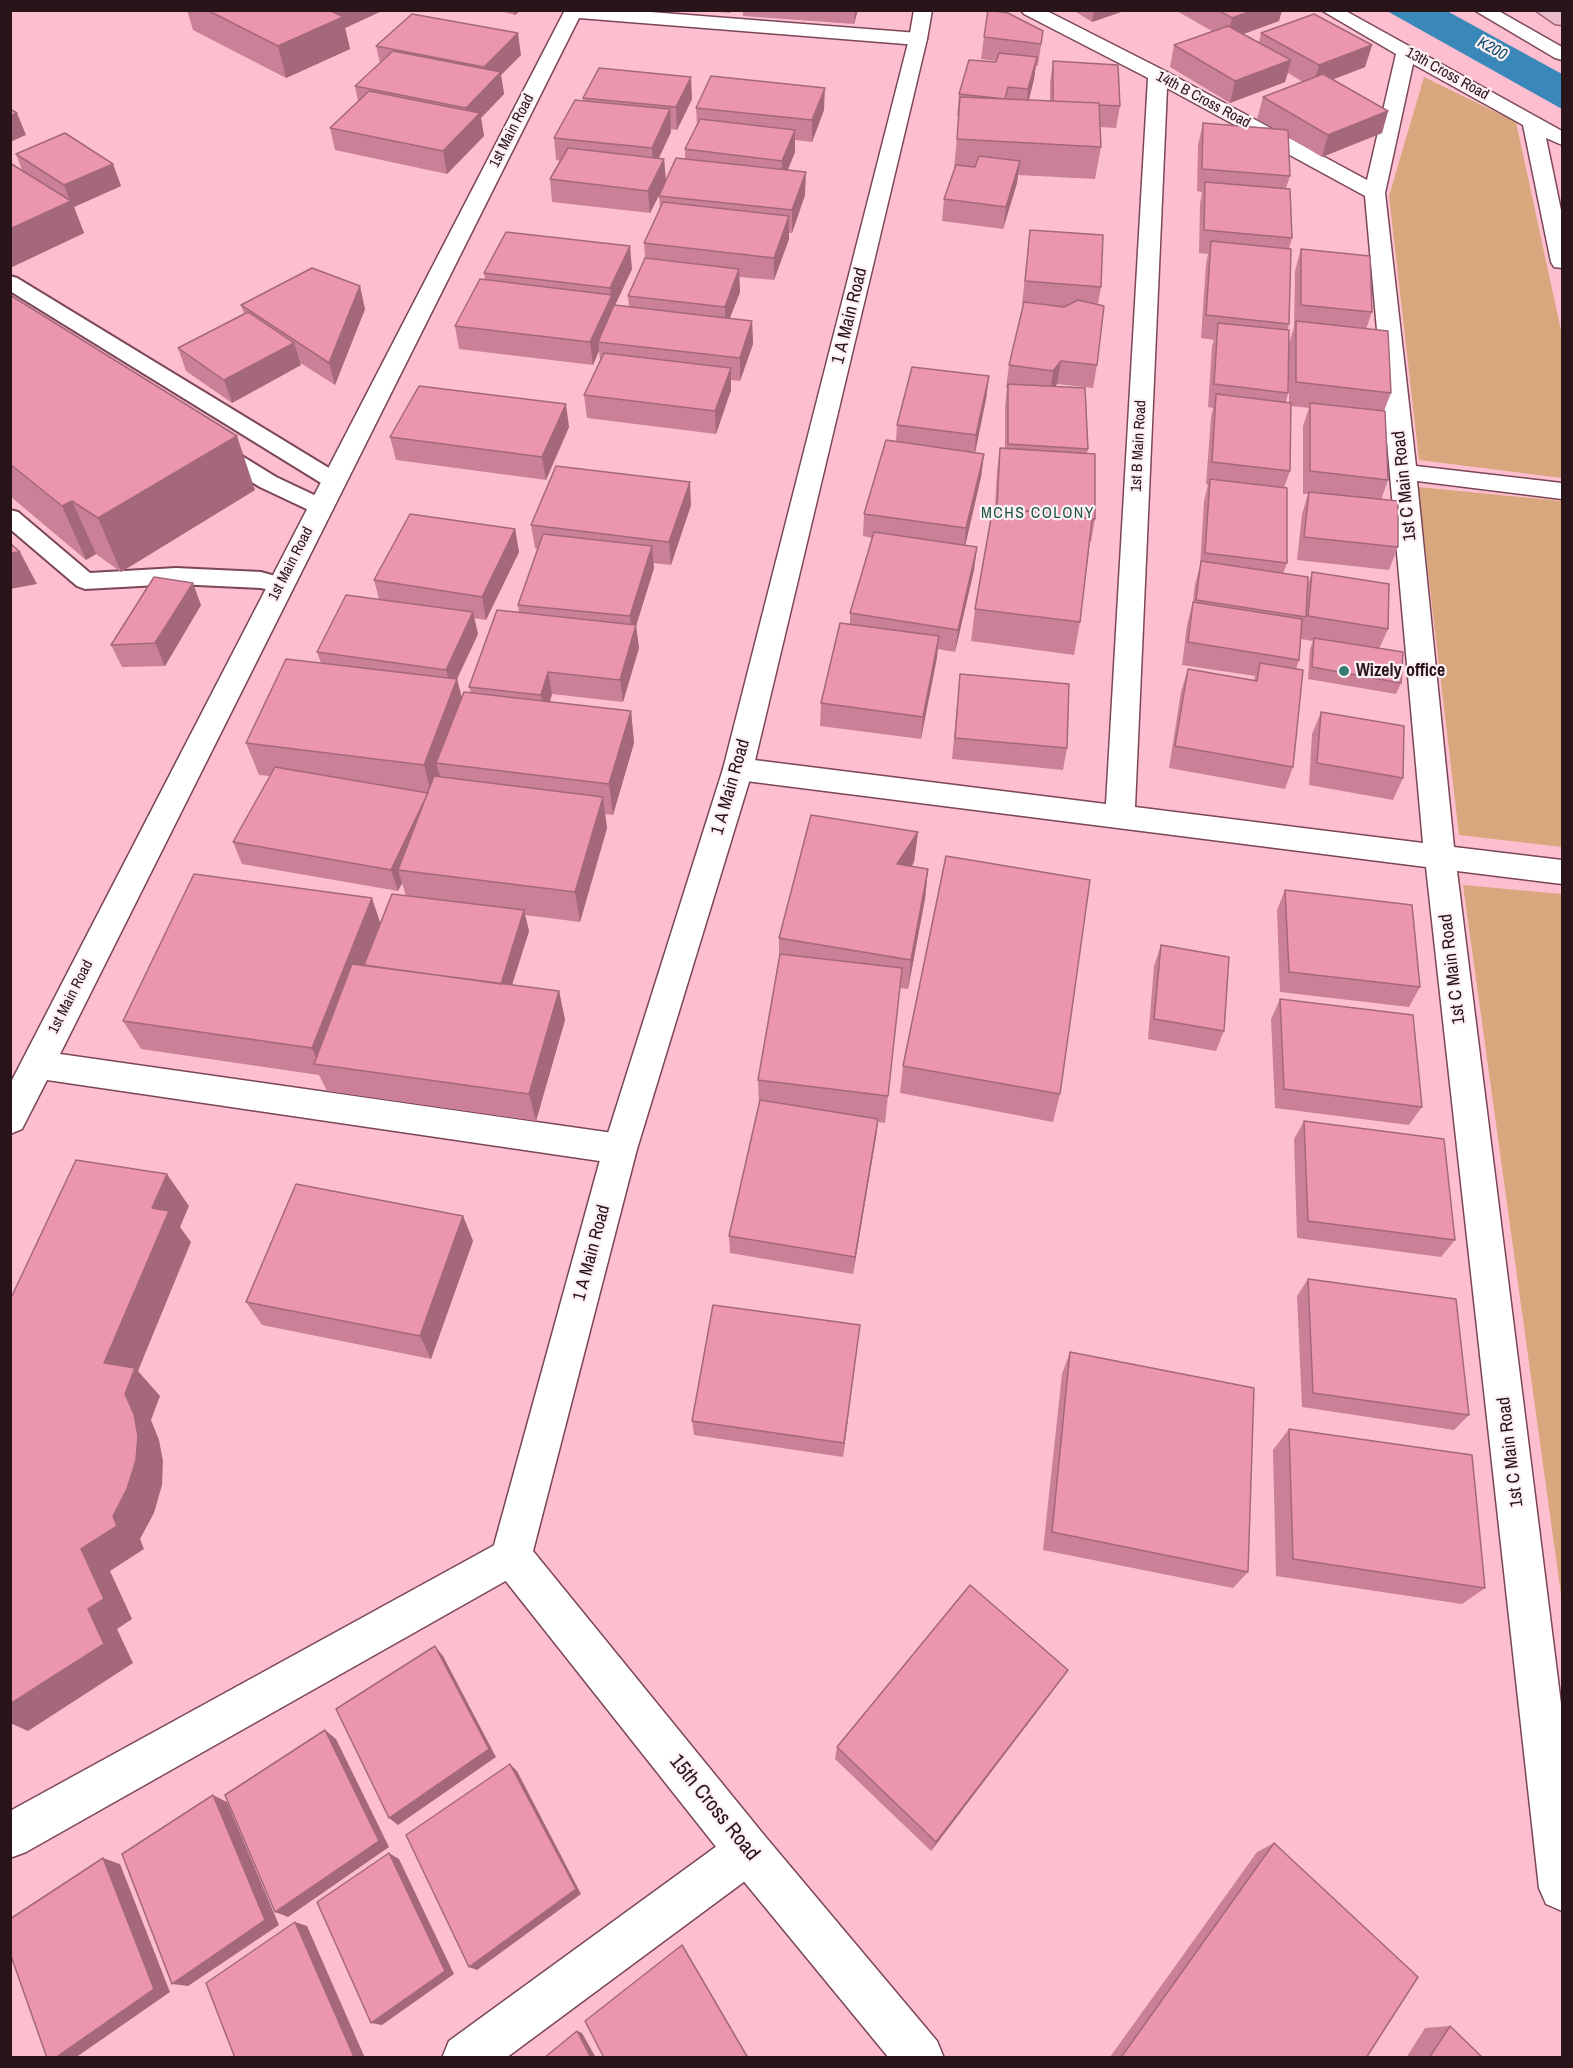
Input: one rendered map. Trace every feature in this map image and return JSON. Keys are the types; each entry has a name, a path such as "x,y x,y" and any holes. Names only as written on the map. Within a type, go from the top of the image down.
{"main road":[{"path":"1544,10 1563,20"}],"street":[{"name":"14th B Cross Road","path":"1030,10 1158,75 1375,193"},
{"name":"13th Cross Road","path":"1330,10 1563,139"},
{"path":"1483,10 1563,54"},
{"path":"573,11 920,25"},
{"name":"1st Main Road","path":"10,1119 573,11"},
{"name":"1 A Main Road","path":"511,1556 620,1149 738,769 920,25"},
{"name":"1st C Main Road","path":"1406,51 1375,193 1440,858 1563,1888"},
{"name":"1st B Main Road","path":"1120,817 1158,75"},
{"path":"1532,122 1563,262"},
{"path":"1404,472 1563,491"},
{"path":"738,769 1563,872"},
{"path":"36,1065 620,1149"},
{"path":"10,1836 511,1556"},
{"name":"15th Cross Road","path":"511,1556 748,1851 920,2058"},
{"path":"466,2058 748,1851"}],"lane":[{"path":"10,282 334,481"},
{"path":"199,439 268,482 321,507"},
{"path":"10,517 85,581 176,576 261,580 281,585"}],"shaded area":[{"path":"1424,77 1516,122 1562,335 1562,478 1419,460 1389,196"},
{"path":"1418,487 1562,501 1562,847 1459,835"},
{"path":"1463,885 1562,894 1562,1602"}],"water":[{"name":"K200","path":"1387,11 1447,11 1562,74 1562,109"}],"building":[{"path":"207,10 329,10 343,17 278,46"},
{"path":"988,10 1008,13 1043,31 1041,44 984,37"},
{"path":"1218,10 1254,10 1232,18"},
{"path":"412,14 518,33 484,67 376,46"},
{"path":"1314,14 1372,45 1319,65 1261,33"},
{"path":"1228,26 1291,60 1235,81 1174,45"},
{"path":"393,51 501,72 466,108 355,86"},
{"path":"999,53 1037,57 1028,89 1008,87 1005,99 959,94 969,60 996,62"},
{"path":"1053,61 1118,65 1120,106 1053,101"},
{"path":"599,68 691,77 676,107 583,98"},
{"path":"1323,74 1388,111 1328,135 1263,97"},
{"path":"711,76 825,88 812,120 696,108"},
{"path":"369,91 480,113 443,151 330,128"},
{"path":"960,97 1099,103 1101,147 957,139"},
{"path":"575,100 670,109 652,148 554,138"},
{"path":"10,109 17,113 10,116"},
{"path":"700,119 795,130 782,161 685,149"},
{"path":"1203,123 1288,130 1290,176 1202,169"},
{"path":"65,133 113,164 64,185 16,154"},
{"path":"568,148 664,159 648,191 550,179"},
{"path":"979,156 1020,161 1006,207 944,199 956,165 975,167"},
{"path":"676,158 806,172 792,210 659,196"},
{"path":"10,163 71,201 10,229"},
{"path":"1205,182 1290,189 1292,238 1204,230"},
{"path":"663,202 789,216 774,258 644,243"},
{"path":"1030,230 1103,235 1101,287 1025,281"},
{"path":"506,232 630,246 610,288 484,273"},
{"path":"1211,241 1291,249 1289,324 1206,315"},
{"path":"1301,249 1370,256 1372,312 1301,305"},
{"path":"645,258 739,269 725,307 628,296"},
{"path":"312,268 360,286 329,363 241,305"},
{"path":"480,279 612,295 590,342 455,326"},
{"path":"10,295 237,436 98,518 72,501 62,506 10,464"},
{"path":"1078,300 1104,306 1097,365 1061,361 1053,371 1009,365 1024,302 1064,307"},
{"path":"614,305 752,321 740,358 598,342"},
{"path":"248,312 294,343 224,380 178,348"},
{"path":"1296,321 1388,331 1391,393 1296,382"},
{"path":"1218,323 1289,330 1288,393 1214,384"},
{"path":"604,353 731,368 715,411 584,395"},
{"path":"912,367 989,376 976,435 897,425"},
{"path":"1008,384 1085,388 1088,449 1008,444"},
{"path":"419,386 566,404 542,457 390,437"},
{"path":"1216,394 1291,403 1290,471 1212,462"},
{"path":"1310,403 1385,411 1388,480 1310,471"},
{"path":"886,440 984,454 966,528 864,514"},
{"path":"1000,448 1095,454 1095,519 997,507"},
{"path":"556,466 690,482 669,542 531,525"},
{"path":"1210,479 1287,488 1287,563 1205,553"},
{"path":"1309,492 1398,501 1398,547 1304,537"},
{"path":"993,507 1092,519 1080,622 975,609"},
{"path":"410,514 515,529 482,597 374,580"},
{"path":"874,532 977,547 958,630 850,613"},
{"path":"543,534 652,546 630,616 518,605"},
{"path":"10,543 20,552 10,553"},
{"path":"1201,561 1308,577 1306,617 1196,600"},
{"path":"1312,572 1389,584 1388,629 1308,616"},
{"path":"154,577 193,583 155,643 111,645"},
{"path":"346,595 473,612 446,670 317,652"},
{"path":"1193,602 1302,619 1299,660 1188,642"},
{"path":"497,610 636,625 620,680 548,672 541,695 469,687"},
{"path":"840,623 939,636 923,717 821,703"},
{"path":"1314,638 1403,652 1401,683 1312,667"},
{"path":"286,659 457,679 424,765 246,743"},
{"path":"1260,663 1303,670 1293,767 1175,746 1188,669 1257,681"},
{"path":"960,674 1069,684 1067,748 955,738"},
{"path":"464,692 631,711 609,784 436,763"},
{"path":"1321,712 1404,726 1403,778 1317,763"},
{"path":"275,767 428,793 391,870 233,842"},
{"path":"434,776 603,797 575,892 398,870"},
{"path":"811,815 918,832 897,864 928,869 911,960 779,938"},
{"path":"946,856 1090,880 1060,1094 903,1066"},
{"path":"194,874 372,898 312,1048 123,1021"},
{"path":"1285,890 1412,905 1420,987 1289,972"},
{"path":"392,894 524,910 501,984 364,965"},
{"path":"1161,945 1229,957 1224,1031 1154,1019"},
{"path":"780,954 902,968 888,1096 758,1080"},
{"path":"352,964 559,991 529,1094 314,1064"},
{"path":"1280,999 1413,1015 1422,1107 1284,1089"},
{"path":"760,1100 878,1119 855,1257 729,1236"},
{"path":"1304,1121 1444,1139 1455,1240 1308,1221"},
{"path":"76,1160 167,1174 152,1208 169,1211 104,1363 135,1368 125,1394 134,1414 138,1436 136,1460 127,1489 113,1516 117,1526 81,1549 104,1599 88,1609 104,1644 10,1704 10,1300"},
{"path":"296,1184 463,1216 420,1336 246,1302"},
{"path":"1308,1279 1456,1299 1469,1415 1313,1393"},
{"path":"713,1305 860,1325 844,1443 692,1421"},
{"path":"1070,1352 1254,1388 1248,1572 1052,1532"},
{"path":"1289,1429 1472,1455 1485,1588 1293,1559"},
{"path":"970,1585 1068,1670 936,1842 837,1747"},
{"path":"435,1646 489,1749 389,1818 336,1709"},
{"path":"325,1730 379,1841 275,1912 225,1795"},
{"path":"510,1764 576,1889 469,1967 406,1835"},
{"path":"213,1795 265,1920 172,1984 122,1854"},
{"path":"1274,1843 1418,1977 1366,2058 1124,2058 1122,2056"},
{"path":"389,1853 445,1971 371,2023 317,1902"},
{"path":"103,1858 154,1989 55,2058 47,2058 10,1953 10,1919"},
{"path":"295,1922 354,2057 235,2058 206,1983"},
{"path":"682,1945 748,2058 604,2058 585,2021"},
{"path":"1450,2026 1483,2058 1429,2058"},
{"path":"577,2031 591,2058 544,2058"}],"place":[{"name":"Wizely office","path":"1344,671"}],"district":[{"name":"MCHS COLONY","path":"1038,514"}]}
